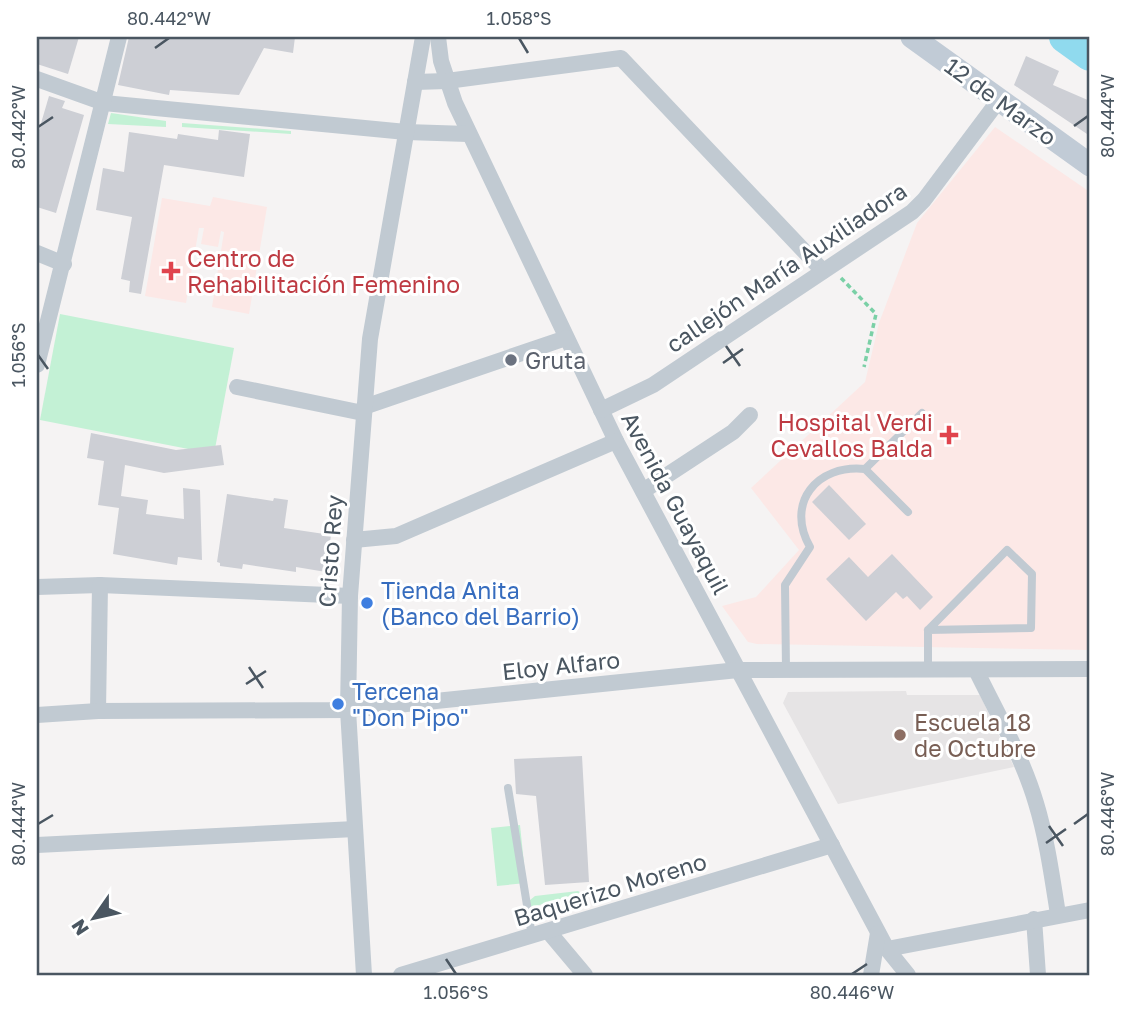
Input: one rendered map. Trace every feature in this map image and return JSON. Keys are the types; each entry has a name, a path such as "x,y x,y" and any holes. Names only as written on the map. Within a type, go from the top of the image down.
{"street":[{"path":"37,365 119,37"},
{"name":"Cristo Rey","path":"364,975 348,710 347,633 370,339 423,37"},
{"name":"Avenida Guayaquil","path":"438,37 447,81 468,134 616,441 887,949 908,975"},
{"name":"12 de Marzo","path":"912,37 1090,165"},
{"path":"415,82 447,81 621,58 827,269"},
{"path":"37,79 104,103 406,132 468,134"},
{"name":"callejón María Auxiliadora","path":"601,410 653,385 918,206 999,100"},
{"path":"37,253 64,264"},
{"path":"237,387 363,410 500,362 510,364 568,341"},
{"path":"643,491 733,432 750,415"},
{"path":"354,540 396,536 616,441"},
{"path":"37,587 100,584 350,596"},
{"path":"98,711 100,584"},
{"name":"Eloy Alfaro","path":"37,715 98,711 348,710 738,670 1090,669"},
{"path":"976,670 1018,755 1036,802 1051,866 1058,915"},
{"path":"37,845 355,829"},
{"name":"Baquerizo Moreno","path":"401,975 832,845"},
{"path":"887,949 1090,910"},
{"path":"1034,919 1038,975"},
{"path":"872,975 878,932"},
{"path":"540,934 585,975"}],"lane":[{"path":"786,670 785,585 810,547 802,534 799,517 803,500 812,487 838,470 865,469 922,413"},
{"path":"865,469 908,512"},
{"path":"928,630 1031,628 1032,574 1007,550 928,630 928,670"},
{"path":"508,788 540,934"}],"path":[{"path":"827,269 876,314 864,367"}],"shaded area":[{"name":"Hospital Verdi Cevallos Balda","path":"995,127 1090,192 1090,650 748,642 722,606 756,597 799,550 751,488 865,382 879,323 917,223"},
{"name":"Centro de Rehabilitación Femenino","path":"213,197 267,207 249,314 212,307 224,232 221,231 218,247 201,244 204,228 199,228 186,303 145,296 162,198 210,206"},
{"name":"Escuela 18 de Octubre","path":"906,691 907,695 980,695 1014,767 838,804 783,703 788,692"}],"green space":[{"path":"111,113 166,121 166,127 108,124"},
{"path":"182,123 291,131 291,134 182,127"},
{"path":"60,314 234,348 214,454 40,420"},
{"path":"520,825 526,883 497,886 491,828"},
{"path":"578,891 581,893 529,908 529,901 535,896"}],"building":[{"path":"37,37 79,37 68,74 37,64"},
{"path":"129,37 295,37 293,53 264,48 239,95 170,90 169,95 118,85"},
{"path":"1026,56 1059,71 1053,85 1090,101 1090,136 1014,85"},
{"path":"49,96 65,101 62,108 84,115 56,213 37,207 37,137"},
{"path":"219,130 250,134 244,177 164,165 141,294 129,292 130,281 121,279 132,217 96,210 103,168 124,172 129,132 177,139 178,134 218,140"},
{"path":"91,433 176,450 221,445 224,465 164,473 125,465 121,496 148,500 146,514 184,519 183,488 200,490 202,560 178,557 177,565 113,554 119,508 98,505 104,461 87,458"},
{"path":"829,485 866,524 849,540 812,502"},
{"path":"227,494 273,501 274,498 288,500 284,528 331,535 326,572 296,567 296,572 243,564 242,569 220,566 217,562"},
{"path":"892,554 933,597 920,610 907,596 903,599 896,592 866,621 826,579 849,557 868,577"},
{"path":"582,756 589,882 545,885 536,796 516,794 514,759"}],"waterway":[{"path":"1065,37 1090,55"}],"place":[{"name":"Centro de Rehabilitación Femenino","path":"171,271"},
{"name":"Gruta","path":"511,360"},
{"name":"Hospital Verdi Cevallos Balda","path":"949,435"},
{"name":"Tienda Anita (Banco del Barrio)","path":"367,603"},
{"name":"Tercena \"Don Pipo\"","path":"338,704"},
{"name":"Escuela 18 de Octubre","path":"900,735"}]}
